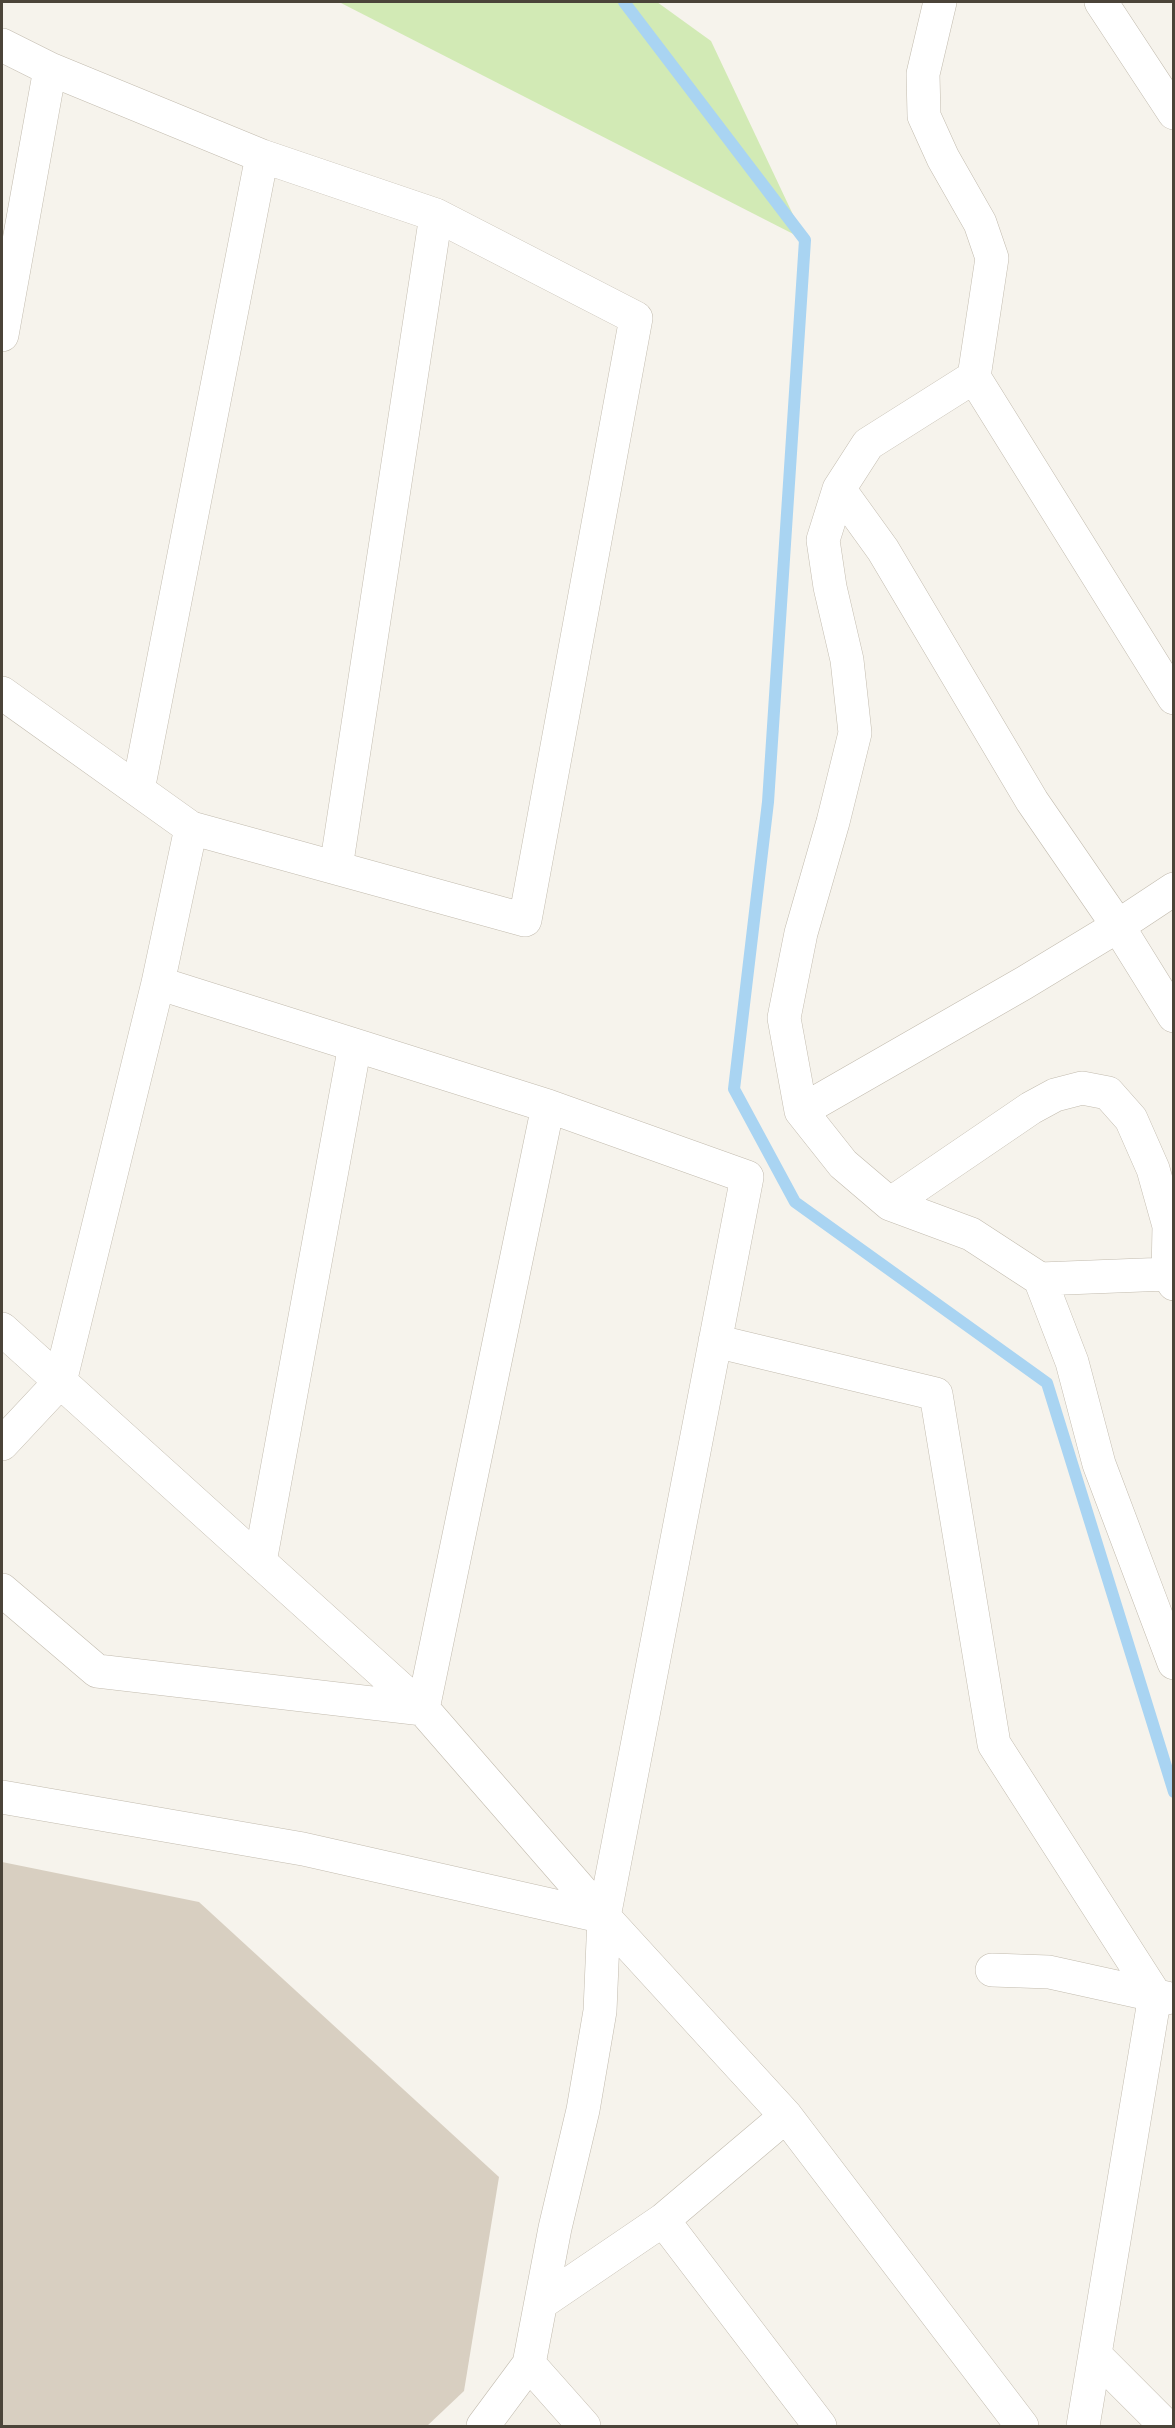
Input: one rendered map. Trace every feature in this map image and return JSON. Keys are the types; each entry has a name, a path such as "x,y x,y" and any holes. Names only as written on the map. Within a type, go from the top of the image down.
{"street":[{"path":"940,2 923,74 924,116 943,158 980,223 992,258 974,377 1173,698"},
{"path":"1101,2 1173,112"},
{"path":"2,45 50,69 262,156 436,215 636,318 525,920 191,828 2,693"},
{"path":"2,335 50,69"},
{"path":"138,790 262,156"},
{"path":"336,868 436,215"},
{"path":"890,1204 1031,1108 1055,1095 1082,1088 1108,1093 1131,1119 1153,1169 1168,1226 1172,1277 1040,1280 971,1234 890,1204 843,1164 801,1112 784,1018 801,933 855,733 847,660 830,587 823,540 839,489 868,444 974,377"},
{"path":"839,489 883,550 1032,801 1118,926 1173,1016"},
{"path":"2,1444 60,1382 158,983 191,828"},
{"path":"801,1112 1118,926 1173,889"},
{"path":"158,983 548,1106 747,1177 604,1917 600,2011 583,2110 555,2228 529,2364 483,2427"},
{"path":"260,1562 355,1045"},
{"path":"423,1709 548,1106"},
{"path":"1040,1280 1072,1362 1099,1464 1173,1663"},
{"path":"2,1329 423,1709 604,1917 786,2116 1022,2427"},
{"path":"715,1341 936,1394 994,1744 1164,1998 1083,2427"},
{"path":"2,1590 97,1671 423,1709"},
{"path":"2,1797 303,1849 604,1917"},
{"path":"992,1970 1049,1972 1164,1998"},
{"path":"541,2303 663,2220 786,2116"},
{"path":"663,2220 820,2427"},
{"path":"1095,2355 1166,2427"},
{"path":"529,2364 584,2427"}],"green space":[{"path":"339,2 657,2 711,41 805,240"}],"building":[{"path":"2,1862 199,1902 499,2177 464,2391 427,2426 2,2426"}],"waterway":[{"path":"624,2 805,240 768,802 734,1089 795,1202 1047,1383 1174,1792"}]}
